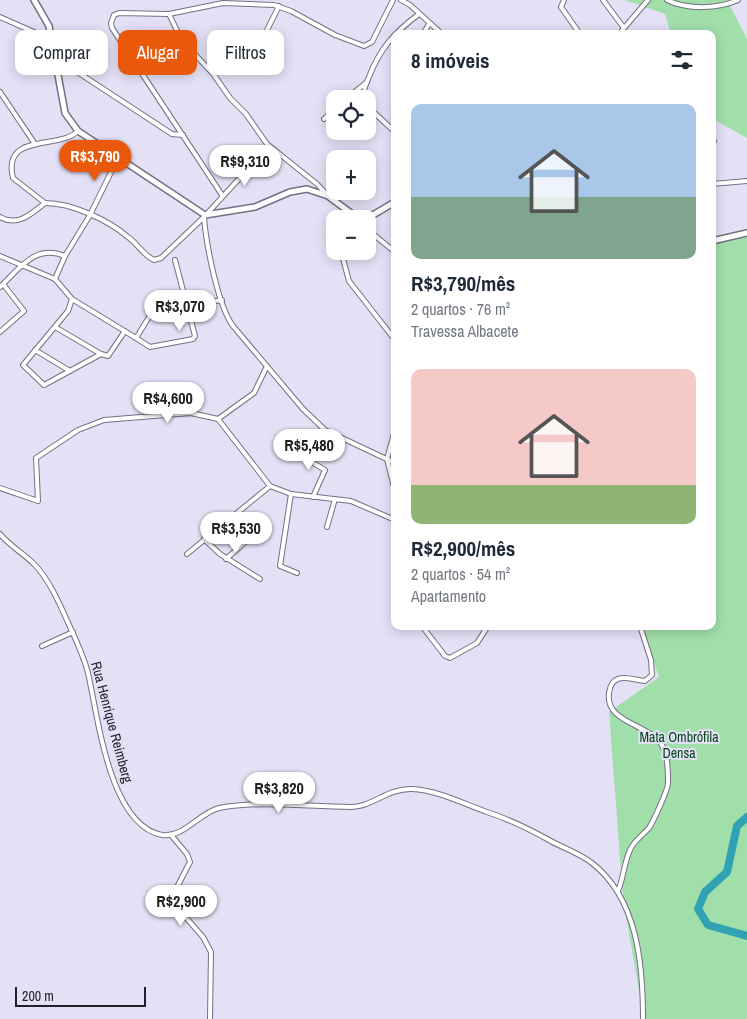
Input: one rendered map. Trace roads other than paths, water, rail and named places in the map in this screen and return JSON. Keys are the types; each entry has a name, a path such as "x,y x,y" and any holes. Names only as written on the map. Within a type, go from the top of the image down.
{"main road":[{"path":"34,0 50,30"},
{"path":"59,75 65,113 78,131 204,216 255,207 303,189 326,195"},
{"path":"333,200 347,210"},
{"path":"376,213 391,204"},
{"path":"716,240 747,233"}],"street":[{"path":"222,195 112,28 111,20 119,13 169,14 223,3 279,6 335,35 364,46 372,42 393,0"},
{"path":"400,0 437,30"},
{"path":"564,0 561,7 562,12 577,30"},
{"path":"602,0 624,28 648,0"},
{"path":"668,0 690,8 726,4 738,0"},
{"path":"266,30 279,6"},
{"path":"169,14 182,39 214,75 230,98 246,114 269,146 317,184 326,194"},
{"path":"400,30 419,14"},
{"path":"0,17 29,30"},
{"path":"425,30 429,24"},
{"path":"366,90 367,82 386,42 391,38"},
{"path":"82,75 172,134 183,135"},
{"path":"357,90 367,82"},
{"path":"1,96 35,144"},
{"path":"376,114 391,128"},
{"path":"78,131 72,136 28,145 17,153 13,160 12,173 17,183 45,203 59,205 90,215 120,230 145,255 154,260 161,258 204,216 222,195 253,166 269,146"},
{"path":"55,280 65,256 90,215 118,158"},
{"path":"716,184 747,181"},
{"path":"0,217 13,221 23,218 45,203"},
{"path":"204,216 207,244 229,321 303,409 325,430 391,461"},
{"path":"376,237 391,249"},
{"path":"0,332 24,311 2,285 21,266 40,253 52,251 65,256"},
{"path":"0,256 55,280 72,299 150,347 195,336 175,260"},
{"path":"343,260 349,281 391,335"},
{"path":"136,338 164,293"},
{"path":"72,299 68,311 23,365 44,386 101,354"},
{"path":"152,312 222,300"},
{"path":"55,327 101,354 108,356 125,331"},
{"path":"35,350 70,371"},
{"path":"218,419 254,393 267,366"},
{"path":"0,488 38,500 36,458 78,430 104,420 191,413 218,419 270,486 290,494 356,503 391,518"},
{"path":"391,444 387,459 391,475"},
{"path":"290,449 325,470 313,497"},
{"path":"187,554 270,486"},
{"path":"290,494 280,566 297,573"},
{"path":"327,527 335,499"},
{"path":"226,559 260,529"},
{"name":"Rua Henrique Reimberg","path":"0,534 38,568 73,632 84,660 110,771 128,811 151,831 171,835"},
{"path":"204,539 226,559 260,579"},
{"path":"425,630 445,656 450,658 477,643 485,630"},
{"path":"618,891 631,848 650,825 667,790 668,776 665,754 660,743 647,732 614,712 609,694 612,684 617,678 624,677 645,681 651,677 653,670 641,630"},
{"path":"42,646 73,632"},
{"path":"210,1019 212,952 203,937 174,904 175,891 190,862 187,854 171,835 187,827 208,811 219,808 297,804 353,807 389,792 418,790 496,814 585,858 601,871 618,891 629,913 635,938 642,986 643,1019"}],"waterway":[{"path":"747,817 737,826 727,872 705,892 698,909 708,925 747,936"}],"park label":[{"name":"Mata Ombrófila Densa","path":"679,746"}]}
